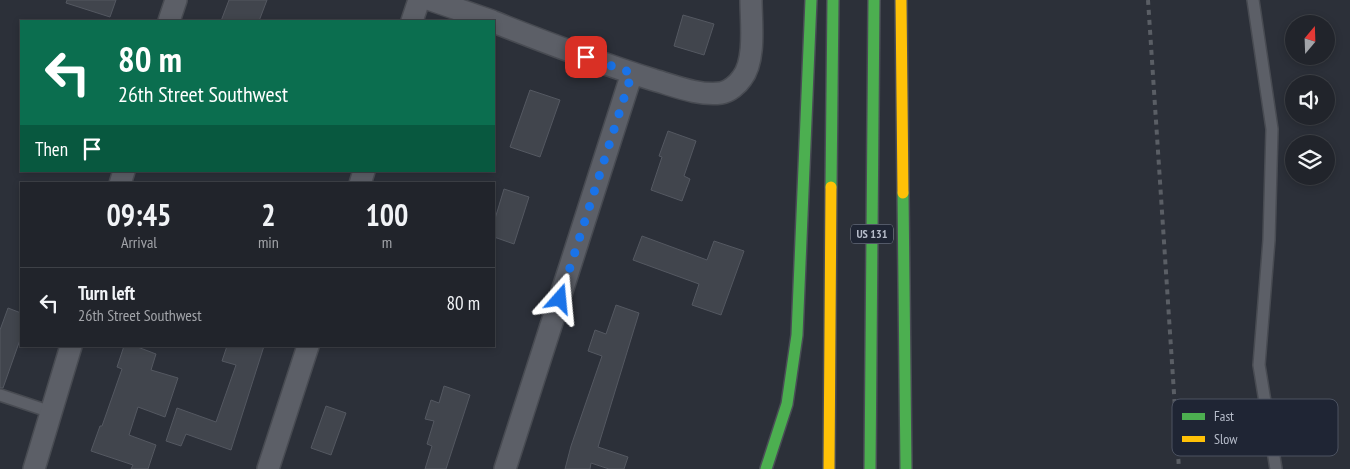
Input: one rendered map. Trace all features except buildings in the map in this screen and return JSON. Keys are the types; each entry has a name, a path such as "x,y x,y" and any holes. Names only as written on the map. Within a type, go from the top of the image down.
{"highway":[{"path":"766,469 787,404 797,335 811,0"},
{"name":"US 131","path":"829,469 833,0"},
{"name":"US 131","path":"870,469 874,0"},
{"path":"902,0 906,469"}],"street":[{"path":"169,20 176,0"},
{"path":"412,20 419,0"},
{"path":"431,0 485,14 556,47 632,73 692,91 710,94 723,93 743,78 748,64 752,38 751,0"},
{"path":"505,469 632,73"},
{"path":"34,469 71,347"},
{"path":"268,469 308,347"}],"lane":[{"path":"1253,0 1272,129 1269,240 1259,365 1265,399"},
{"path":"0,395 51,412"},
{"path":"1274,456 1276,469"}],"railway":[{"path":"1148,0 1174,399"},
{"path":"1178,456 1179,469"}],"traffic: fast":[{"path":"766,469 787,404 797,335 811,0"},
{"path":"831,187 833,0"},
{"path":"870,469 874,0"},
{"path":"903,193 906,469"}],"traffic: slow":[{"path":"901,0 903,193"},
{"path":"829,469 831,187"}],"route":[{"path":"560,299 632,73 586,57"}]}
